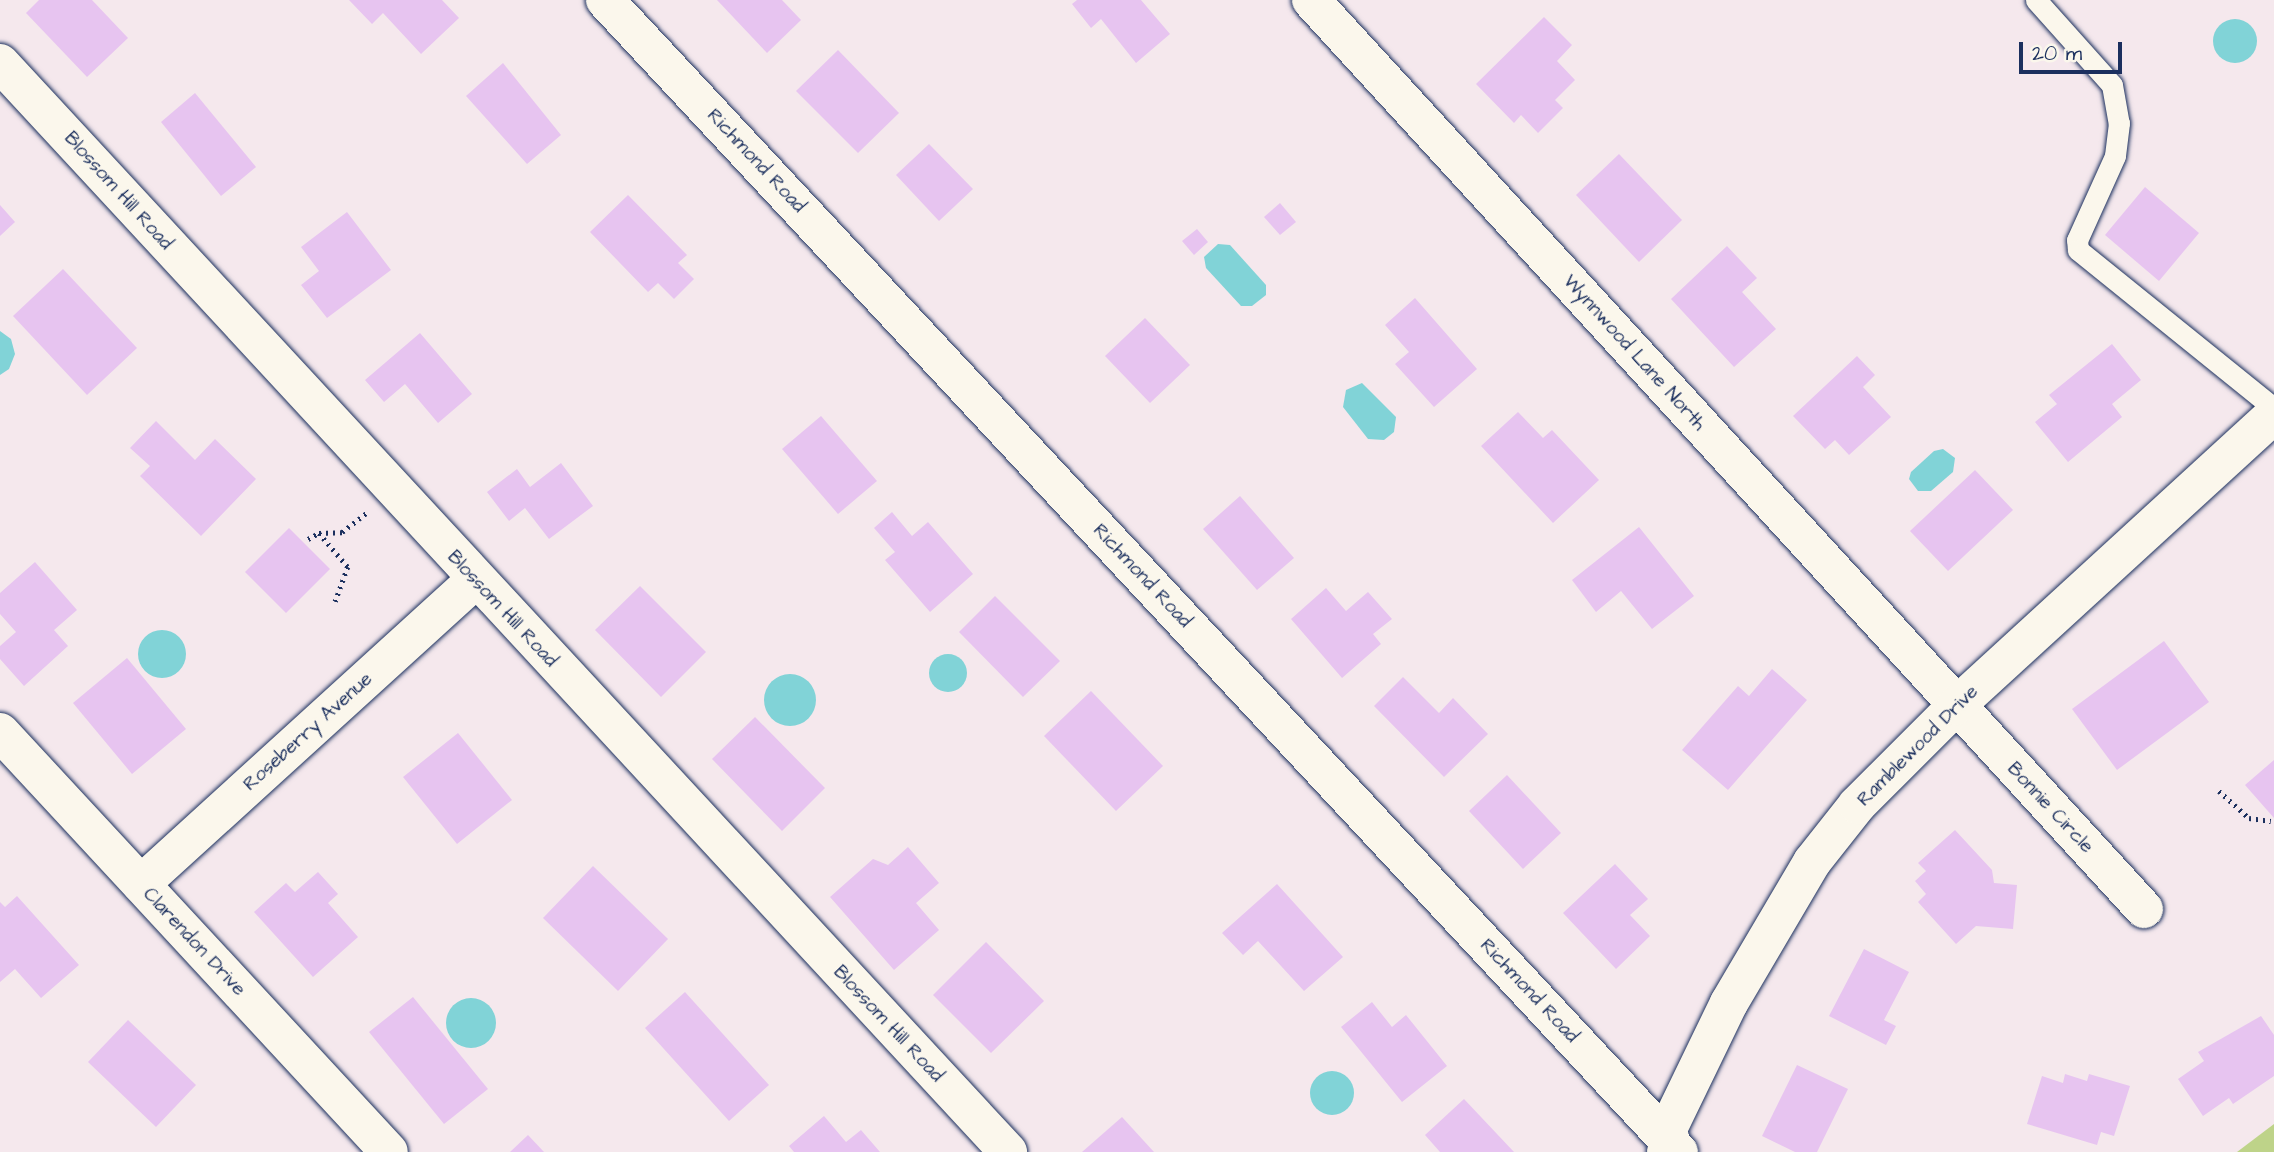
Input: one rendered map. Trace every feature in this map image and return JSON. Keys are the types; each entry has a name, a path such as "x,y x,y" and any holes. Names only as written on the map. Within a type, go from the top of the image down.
{"street":[{"name":"Richmond Road","path":"605,0 1672,1149"},
{"name":"Wynnwood Lane North","path":"1311,0 1956,706"},
{"name":"Blossom Hill Road","path":"0,62 475,580 1008,1152"},
{"name":"Ramblewood Drive","path":"1672,1149 1668,1129 1729,1003 1812,862 1857,806 1956,706 2274,415"},
{"name":"Roseberry Avenue","path":"141,884 475,580"},
{"name":"Bonnie Circle","path":"1956,706 2144,909"},
{"name":"Clarendon Drive","path":"0,732 389,1152"}],"lane":[{"path":"2036,0 2112,85 2119,123 2115,156 2077,240 2078,250 2274,408"}],"path":[{"path":"308,539 318,533 342,532 394,492"},
{"path":"318,533 348,567 335,602"},
{"path":"2219,791 2249,818 2271,821"}],"green space":[{"path":"2274,1124 2274,1152 2237,1152"}],"water":[{"path":"2235,19 2251,25 2257,41 2251,57 2235,63 2219,57 2213,41 2219,25"},
{"path":"1218,244 1230,245 1266,285 1266,295 1252,306 1241,306 1206,268 1204,257"},
{"path":"0,331 11,339 15,354 9,369 0,375"},
{"path":"1362,383 1396,417 1394,432 1384,440 1368,439 1343,407 1346,390"},
{"path":"1943,449 1955,458 1953,472 1931,491 1918,491 1909,479 1911,472 1934,451"},
{"path":"162,630 179,637 186,654 179,671 162,678 145,671 138,654 145,637"},
{"path":"948,654 961,660 967,673 961,686 948,692 935,686 929,673 935,660"},
{"path":"790,674 809,681 816,700 809,719 790,726 771,719 764,700 771,681"},
{"path":"471,998 489,1005 496,1023 489,1041 471,1048 453,1041 446,1023 453,1005"},
{"path":"1332,1071 1341,1072 1348,1077 1353,1084 1353,1102 1348,1109 1341,1114 1332,1115 1323,1114 1316,1109 1311,1102 1310,1093 1311,1084 1316,1077 1323,1072"}],"building":[{"path":"39,0 92,0 128,38 87,77 26,13"},
{"path":"349,0 442,0 459,18 421,54 383,13 372,24"},
{"path":"717,0 782,0 801,20 767,53"},
{"path":"1077,0 1141,0 1170,34 1136,63 1101,19 1091,28 1072,4"},
{"path":"1544,17 1572,45 1557,61 1575,80 1555,100 1563,108 1538,133 1521,115 1514,123 1476,84"},
{"path":"838,50 899,113 858,153 796,91"},
{"path":"503,63 561,135 527,164 466,96"},
{"path":"195,93 256,167 221,196 161,122"},
{"path":"929,144 973,189 939,221 896,175"},
{"path":"1619,154 1682,220 1639,262 1576,195"},
{"path":"2145,187 2199,233 2159,281 2105,235"},
{"path":"628,195 687,255 678,263 694,279 674,299 658,283 648,292 590,232"},
{"path":"1280,203 1296,222 1280,235 1264,217"},
{"path":"0,205 15,222 0,236"},
{"path":"347,212 391,270 327,318 301,285 319,271 301,247"},
{"path":"1197,229 1208,242 1194,255 1182,241"},
{"path":"1727,246 1757,278 1742,292 1776,329 1734,367 1671,299"},
{"path":"63,269 137,348 87,395 13,316"},
{"path":"1415,298 1477,369 1434,407 1395,364 1409,352 1385,325"},
{"path":"1145,318 1190,365 1150,403 1105,356"},
{"path":"420,333 472,394 438,423 405,384 384,402 365,380"},
{"path":"2112,344 2141,380 2112,404 2122,417 2068,462 2035,422 2057,404 2049,395"},
{"path":"1857,356 1875,375 1863,387 1891,417 1849,455 1835,440 1825,449 1793,416"},
{"path":"1518,412 1543,438 1552,430 1599,480 1553,523 1481,446"},
{"path":"821,416 877,481 838,514 782,449"},
{"path":"156,421 195,460 215,439 256,479 201,536 140,476 150,466 130,448"},
{"path":"561,463 593,506 549,539 525,508 509,521 487,492 517,469 530,487"},
{"path":"1975,470 2013,510 1948,571 1910,531"},
{"path":"1240,496 1294,558 1257,590 1203,529"},
{"path":"892,512 912,536 928,522 973,574 930,612 885,560 895,552 874,528"},
{"path":"1639,527 1694,596 1652,629 1621,591 1596,612 1572,580"},
{"path":"289,528 330,569 286,613 245,572"},
{"path":"35,562 77,610 54,630 68,646 24,686 0,659 0,646 16,632 0,614 0,593"},
{"path":"640,586 706,652 661,697 595,630"},
{"path":"1326,588 1346,611 1368,592 1392,619 1373,634 1381,644 1342,678 1291,619"},
{"path":"995,596 1060,661 1023,697 959,632"},
{"path":"2164,641 2209,702 2117,770 2072,709"},
{"path":"127,658 186,729 132,774 73,703"},
{"path":"1772,669 1807,700 1728,790 1682,750 1738,686 1749,696"},
{"path":"1403,677 1439,713 1453,698 1488,734 1444,777 1374,706"},
{"path":"1091,691 1163,766 1116,811 1044,736"},
{"path":"755,717 825,788 782,831 712,759"},
{"path":"458,733 512,800 457,844 403,777"},
{"path":"2274,760 2274,818 2245,785"},
{"path":"1507,775 1561,833 1523,869 1469,811"},
{"path":"1955,830 1992,870 1994,883 2017,885 2013,929 1976,926 1956,944 1918,902 1926,894 1915,881 1926,871 1918,863"},
{"path":"908,847 939,883 916,903 939,930 894,970 830,897 873,859 888,865"},
{"path":"1615,864 1648,899 1630,915 1650,936 1616,969 1563,913"},
{"path":"593,866 668,939 618,991 543,918"},
{"path":"318,872 338,894 328,903 358,937 313,977 254,912 286,883 295,892"},
{"path":"1277,884 1343,957 1304,991 1258,941 1243,955 1222,933"},
{"path":"17,896 79,965 41,998 15,969 0,982 0,902 5,907"},
{"path":"986,942 1044,1001 991,1053 933,995"},
{"path":"1864,949 1909,972 1884,1020 1896,1026 1886,1045 1829,1016"},
{"path":"685,992 769,1085 729,1121 645,1028"},
{"path":"413,997 488,1089 444,1124 369,1032"},
{"path":"1372,1002 1392,1027 1406,1015 1447,1066 1402,1102 1341,1027"},
{"path":"2261,1016 2274,1035 2274,1076 2233,1104 2229,1098 2203,1116 2178,1079 2204,1061 2198,1052"},
{"path":"128,1020 196,1085 156,1127 88,1062"},
{"path":"1797,1065 1848,1089 1817,1152 1795,1152 1762,1136"},
{"path":"2065,1074 2087,1081 2089,1074 2130,1086 2114,1136 2101,1132 2097,1145 2027,1124 2042,1076 2063,1083"},
{"path":"1464,1099 1514,1152 1440,1152 1425,1135"},
{"path":"824,1116 846,1142 861,1130 880,1152 794,1152 789,1146"},
{"path":"1122,1117 1154,1152 1082,1152"},
{"path":"528,1135 544,1152 510,1152"}]}
